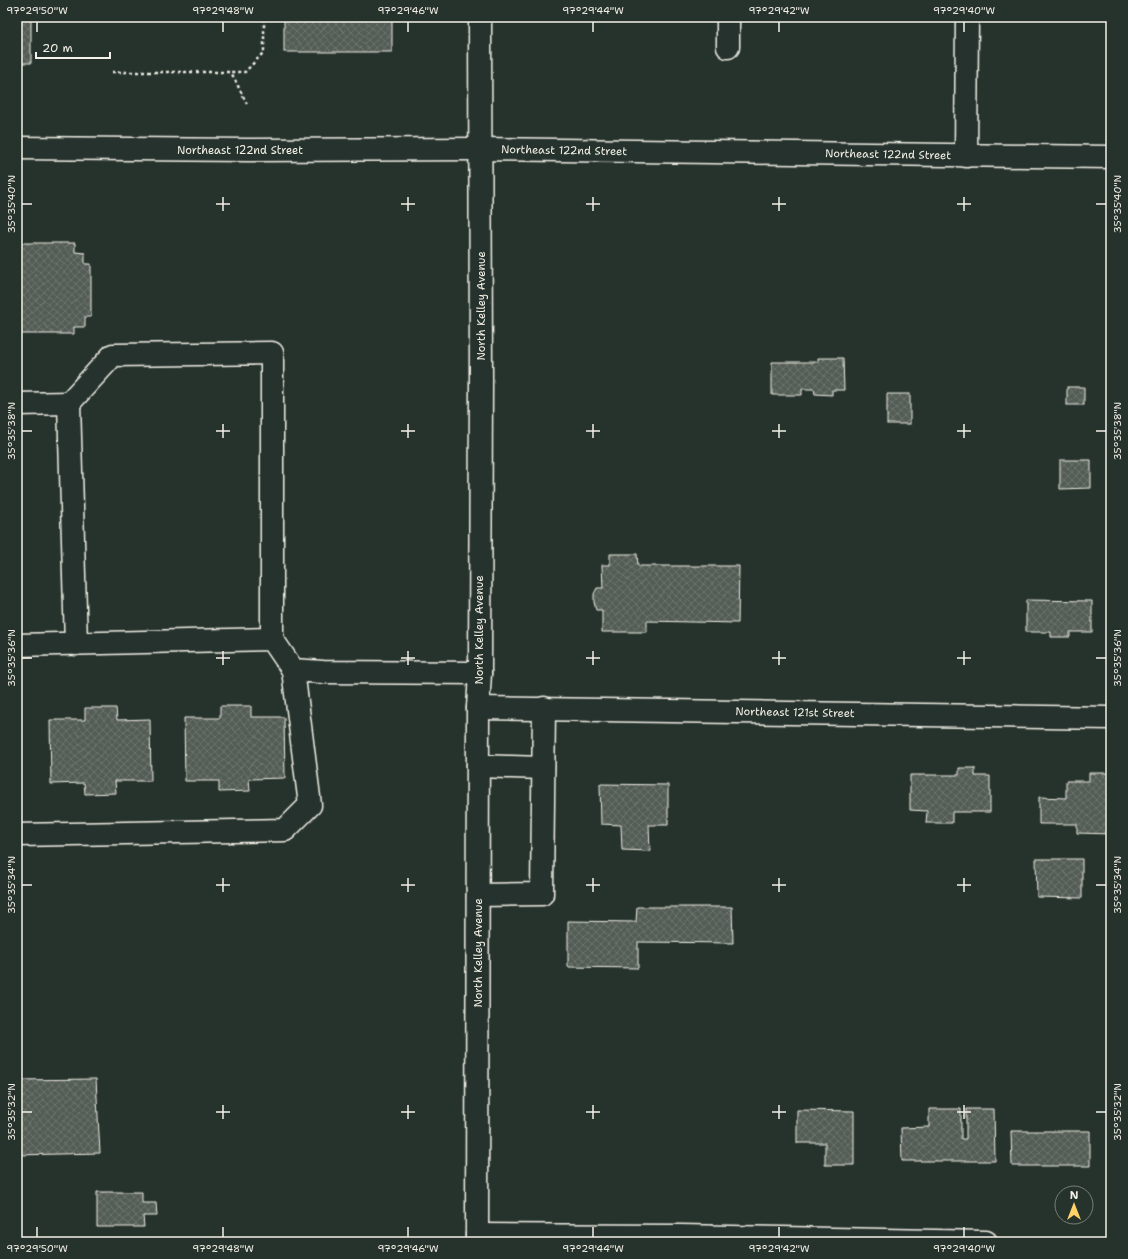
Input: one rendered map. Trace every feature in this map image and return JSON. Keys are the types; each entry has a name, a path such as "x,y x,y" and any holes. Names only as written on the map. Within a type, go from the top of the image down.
{"street":[{"name":"North Kelley Avenue","path":"477,1239 478,708 480,673 481,380 480,17"},
{"path":"728,17 728,47"},
{"path":"966,156 967,17"},
{"name":"Northeast 122nd Street","path":"17,148 247,150 481,149 1111,158"},
{"path":"17,835 286,830 310,805 293,670 272,639 272,353 113,355 69,403 76,644"},
{"path":"17,404 69,403"},
{"path":"17,645 272,639"},
{"path":"293,670 323,672 480,673"},
{"name":"Northeast 121st Street","path":"478,708 1111,718"},
{"path":"478,895 542,894 544,708"},
{"path":"478,766 543,768"},
{"path":"477,1239 688,1237 986,1242"}],"path":[{"path":"112,72 245,72 264,52 264,17"},
{"path":"231,72 247,104"}],"building":[{"path":"17,17 31,17 31,63 17,63"},
{"path":"284,17 392,17 392,52 284,52"},
{"path":"17,243 75,243 75,252 85,253 85,264 91,264 91,317 85,317 85,327 74,327 74,334 17,334"},
{"path":"818,358 843,358 844,390 832,390 832,395 815,394 814,389 802,389 802,395 772,395 772,362 818,362"},
{"path":"1067,387 1084,387 1084,405 1067,405"},
{"path":"887,394 910,394 910,424 887,424"},
{"path":"1060,460 1091,460 1091,488 1060,489"},
{"path":"610,554 637,554 638,566 739,566 738,623 647,621 647,632 602,632 602,610 596,610 594,594 597,588 603,588 602,565 610,565"},
{"path":"1026,600 1092,601 1092,632 1070,632 1070,637 1051,637 1051,632 1026,632"},
{"path":"220,706 251,706 251,717 284,717 285,778 249,779 250,791 219,792 219,781 185,781 184,718 220,718"},
{"path":"85,708 116,708 117,720 150,719 151,781 115,781 116,793 85,794 84,783 51,784 50,720 85,720"},
{"path":"959,768 975,768 975,776 990,776 990,812 952,812 952,823 926,823 927,811 910,810 910,775 959,775"},
{"path":"1089,773 1111,773 1111,834 1077,833 1077,824 1039,824 1039,797 1066,798 1066,781 1089,781"},
{"path":"600,784 668,785 668,825 649,825 650,851 622,850 621,825 601,824"},
{"path":"1036,859 1082,859 1082,898 1037,897"},
{"path":"637,907 732,907 733,943 638,942 638,968 568,967 568,921 636,922"},
{"path":"96,1079 100,1153 17,1155 17,1080"},
{"path":"929,1109 961,1109 961,1139 966,1139 966,1109 994,1109 995,1161 902,1161 901,1128 929,1127"},
{"path":"797,1110 854,1111 854,1165 825,1165 825,1143 797,1143"},
{"path":"1011,1131 1090,1131 1090,1166 1012,1166"},
{"path":"97,1192 142,1192 142,1203 156,1203 157,1216 143,1216 144,1227 97,1227"}]}
